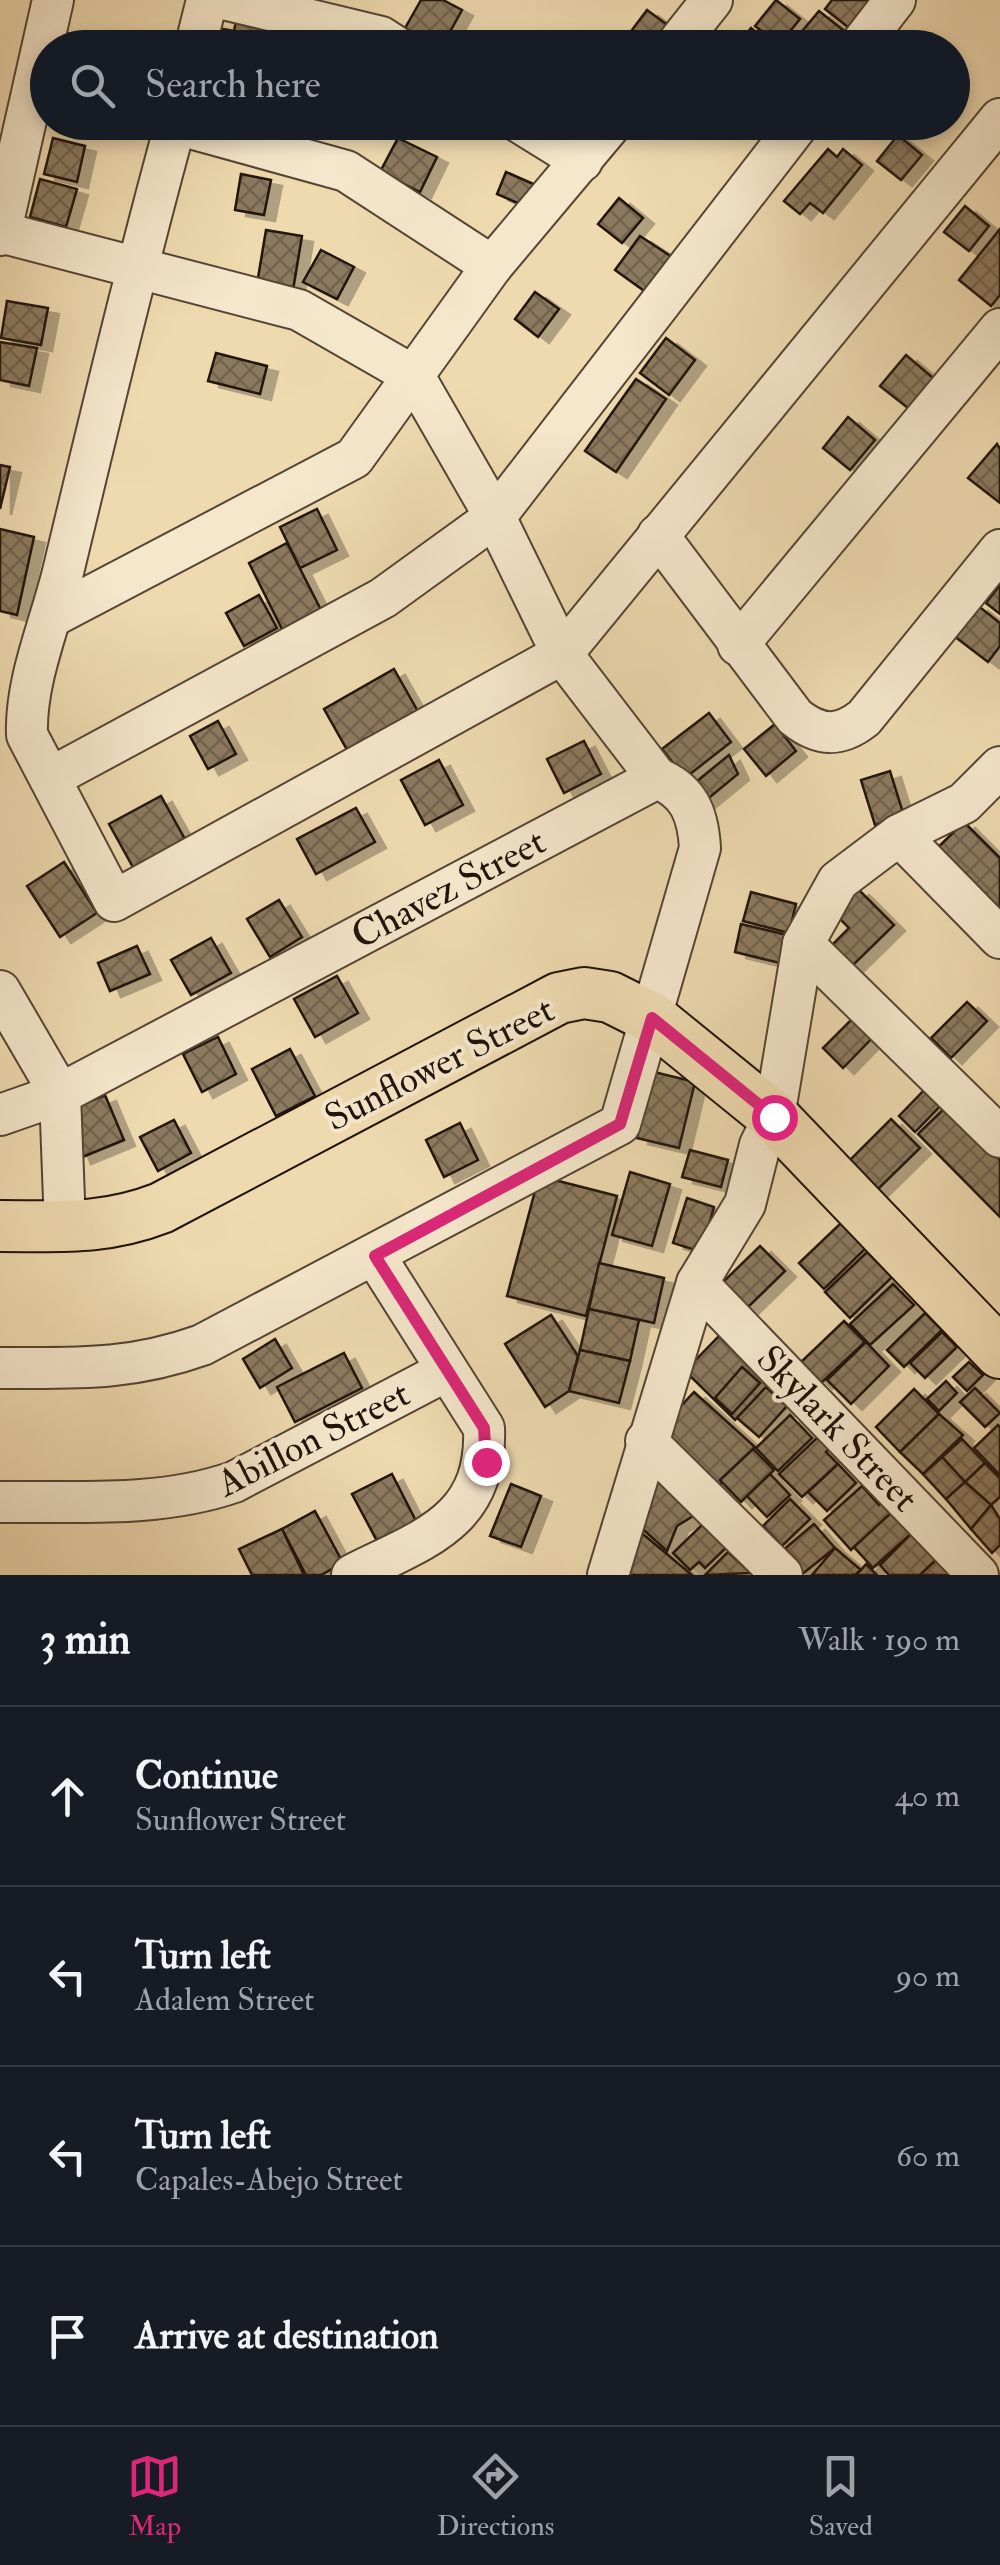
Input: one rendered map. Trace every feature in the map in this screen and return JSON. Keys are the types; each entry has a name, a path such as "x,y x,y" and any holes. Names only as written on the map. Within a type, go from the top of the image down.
{"main road":[{"name":"Sunflower Street","path":"0,1226 122,1223 161,1208 559,998 584,993 610,997 652,1018 774,1117 1000,1352"}],"street":[{"path":"41,30 53,0"},
{"path":"200,30 207,0"},
{"path":"228,0 352,30"},
{"path":"688,30 712,0"},
{"path":"872,30 895,0"},
{"path":"0,1368 107,1368 152,1363 202,1345 620,1124 700,848 698,822 678,786 657,778 562,654 495,517 414,376 299,310 136,264 0,233 18,90 30,59"},
{"path":"171,140 136,264 53,616 26,706 27,735 114,901 562,654 1000,119"},
{"path":"234,140 346,171 492,266"},
{"path":"548,140 582,161"},
{"path":"53,616 354,458 492,266 599,140"},
{"path":"50,778 383,598 495,517 786,140"},
{"path":"738,645 1000,329"},
{"path":"658,534 738,645 811,730 830,734 849,730 864,718 1000,550"},
{"path":"608,1575 697,1283 744,1204 760,1145 774,1117 803,944 838,881 899,835 964,803 1000,767"},
{"name":"Chavez Street","path":"0,1115 60,1094 657,778"},
{"path":"899,835 1000,938"},
{"path":"803,944 1000,1137"},
{"path":"0,991 60,1094 65,1226"},
{"path":"352,1575 447,1527 472,1496 486,1462 484,1428 444,1372 375,1256"},
{"name":"Skylark Street","path":"697,1283 978,1575"},
{"name":"Abillon Street","path":"0,1502 149,1501 198,1495 234,1482 444,1372"},
{"path":"646,1441 782,1575"}],"building":[{"path":"421,0 443,0 462,10 451,30 404,30"},
{"path":"776,0 800,19 791,30 760,30 755,26"},
{"path":"832,0 870,3 849,28 825,9"},
{"path":"647,10 674,30 632,30"},
{"path":"819,11 843,30 803,30"},
{"path":"236,21 274,28 274,30 234,30"},
{"path":"52,140 85,146 77,182 44,174"},
{"path":"397,140 437,157 420,192 380,172"},
{"path":"894,140 904,140 922,155 901,180 877,161"},
{"path":"828,149 837,157 843,149 862,165 823,213 810,203 800,214 784,201"},
{"path":"506,172 547,190 538,212 497,194"},
{"path":"241,174 271,180 264,215 235,210"},
{"path":"40,179 77,189 66,227 30,217"},
{"path":"619,198 643,218 622,243 598,224"},
{"path":"965,206 989,226 969,251 944,232"},
{"path":"1000,229 1000,295 991,306 959,280"},
{"path":"266,230 302,236 293,290 257,284"},
{"path":"640,236 672,257 647,293 615,270"},
{"path":"321,250 354,267 337,299 303,282"},
{"path":"535,292 559,309 538,337 515,319"},
{"path":"7,301 48,308 41,345 1,338"},
{"path":"666,338 695,360 669,395 640,373"},
{"path":"0,342 37,348 29,386 0,380"},
{"path":"216,353 267,366 260,394 208,381"},
{"path":"906,355 933,378 908,408 880,386"},
{"path":"636,379 666,399 616,472 585,451"},
{"path":"848,417 875,440 850,470 823,448"},
{"path":"997,444 1000,449 1000,503 968,478"},
{"path":"0,465 10,467 0,509"},
{"path":"317,509 337,550 300,568 280,527"},
{"path":"0,529 34,537 17,615 0,611"},
{"path":"287,543 322,612 283,631 249,563"},
{"path":"1000,585 1000,614 986,603"},
{"path":"259,595 277,628 244,646 226,613"},
{"path":"977,605 1000,623 1000,646 988,662 954,636"},
{"path":"394,669 420,715 350,755 324,709"},
{"path":"709,713 731,742 685,778 662,749"},
{"path":"218,721 236,754 208,769 190,736"},
{"path":"775,724 796,751 766,776 744,749"},
{"path":"584,741 601,774 564,793 547,759"},
{"path":"729,755 738,774 704,802 691,786"},
{"path":"439,760 463,805 425,825 401,780"},
{"path":"890,771 904,816 875,825 861,780"},
{"path":"161,796 186,841 134,869 109,824"},
{"path":"356,808 375,842 316,874 297,839"},
{"path":"964,822 1000,858 1000,929 928,857"},
{"path":"64,862 97,913 60,937 27,886"},
{"path":"858,889 894,925 848,970 828,949 849,928 834,913"},
{"path":"751,892 796,904 789,933 743,921"},
{"path":"279,900 302,937 270,957 247,919"},
{"path":"741,924 787,935 780,963 735,952"},
{"path":"211,938 231,973 191,995 171,960"},
{"path":"137,946 150,974 110,991 98,963"},
{"path":"337,976 358,1013 315,1037 294,999"},
{"path":"967,1002 987,1021 951,1058 931,1038"},
{"path":"859,1012 879,1031 843,1068 823,1048"},
{"path":"218,1037 236,1074 202,1092 183,1054"},
{"path":"290,1049 315,1096 276,1116 252,1069"},
{"path":"654,1072 695,1082 679,1148 637,1138"},
{"path":"931,1083 947,1099 915,1132 899,1116"},
{"path":"105,1095 124,1140 80,1158 61,1113"},
{"path":"947,1106 1000,1160 1000,1217 918,1134"},
{"path":"891,1119 920,1148 874,1193 845,1165"},
{"path":"174,1120 191,1153 158,1171 140,1137"},
{"path":"460,1123 478,1160 444,1177 426,1140"},
{"path":"690,1150 728,1160 721,1187 682,1177"},
{"path":"630,1172 670,1184 652,1246 612,1235"},
{"path":"539,1176 617,1196 586,1316 507,1296"},
{"path":"687,1198 714,1207 701,1252 673,1243"},
{"path":"841,1223 866,1248 824,1289 799,1263"},
{"path":"760,1246 785,1271 743,1312 719,1286"},
{"path":"867,1252 892,1277 850,1318 825,1292"},
{"path":"599,1263 664,1278 654,1323 589,1309"},
{"path":"893,1284 914,1305 870,1345 850,1324"},
{"path":"589,1309 639,1320 630,1361 580,1350"},
{"path":"925,1313 942,1330 904,1367 887,1350"},
{"path":"551,1315 578,1356 569,1391 545,1407 505,1344"},
{"path":"844,1321 865,1342 821,1383 801,1362"},
{"path":"942,1332 957,1347 925,1378 910,1363"},
{"path":"719,1336 769,1385 735,1420 685,1371"},
{"path":"275,1339 292,1368 260,1388 243,1359"},
{"path":"866,1342 889,1366 851,1404 827,1380"},
{"path":"580,1350 630,1361 619,1403 569,1391"},
{"path":"344,1353 362,1388 295,1422 277,1387"},
{"path":"969,1362 983,1375 967,1391 953,1377"},
{"path":"742,1367 760,1383 732,1414 715,1398"},
{"path":"946,1381 957,1393 939,1411 927,1399"},
{"path":"766,1387 787,1406 759,1437 737,1418"},
{"path":"975,1388 1000,1413 985,1427 960,1402"},
{"path":"914,1389 939,1414 900,1452 876,1427"},
{"path":"694,1392 755,1447 717,1488 656,1433"},
{"path":"939,1414 963,1435 923,1474 900,1452"},
{"path":"790,1415 812,1438 778,1471 756,1448"},
{"path":"1000,1427 1000,1475 974,1448"},
{"path":"820,1435 831,1447 826,1452 838,1464 802,1497 779,1474"},
{"path":"962,1439 985,1463 965,1482 942,1457"},
{"path":"753,1449 774,1470 741,1502 720,1480"},
{"path":"942,1457 965,1482 946,1499 923,1474"},
{"path":"985,1463 1000,1478 1000,1497 991,1505 965,1482"},
{"path":"838,1464 856,1483 827,1511 808,1492"},
{"path":"392,1474 416,1521 377,1541 352,1494"},
{"path":"770,1474 790,1495 767,1517 747,1496"},
{"path":"658,1475 701,1511 677,1526 667,1551 636,1523"},
{"path":"965,1482 991,1505 971,1529 946,1499"},
{"path":"511,1484 541,1496 521,1547 490,1536"},
{"path":"862,1486 879,1505 885,1500 895,1511 851,1550 824,1520"},
{"path":"790,1499 810,1519 782,1546 763,1526"},
{"path":"991,1505 1000,1519 1000,1545 992,1553 971,1529"},
{"path":"315,1511 343,1563 321,1575 306,1575 282,1529"},
{"path":"893,1511 913,1532 873,1568 854,1547"},
{"path":"707,1520 730,1544 705,1568 699,1562 690,1570 673,1553"},
{"path":"814,1524 835,1548 801,1575 781,1552"},
{"path":"632,1525 692,1575 621,1575"},
{"path":"282,1529 304,1575 252,1575 239,1549"},
{"path":"913,1532 938,1558 920,1575 889,1575 880,1565"},
{"path":"835,1548 861,1570 855,1575 812,1575"},
{"path":"728,1552 751,1573 705,1575"},
{"path":"938,1558 954,1575 920,1575"},
{"path":"866,1564 877,1575 855,1575"}],"route":[{"path":"486,1462 484,1428 444,1372 375,1256 620,1124 652,1018 774,1117"}]}
